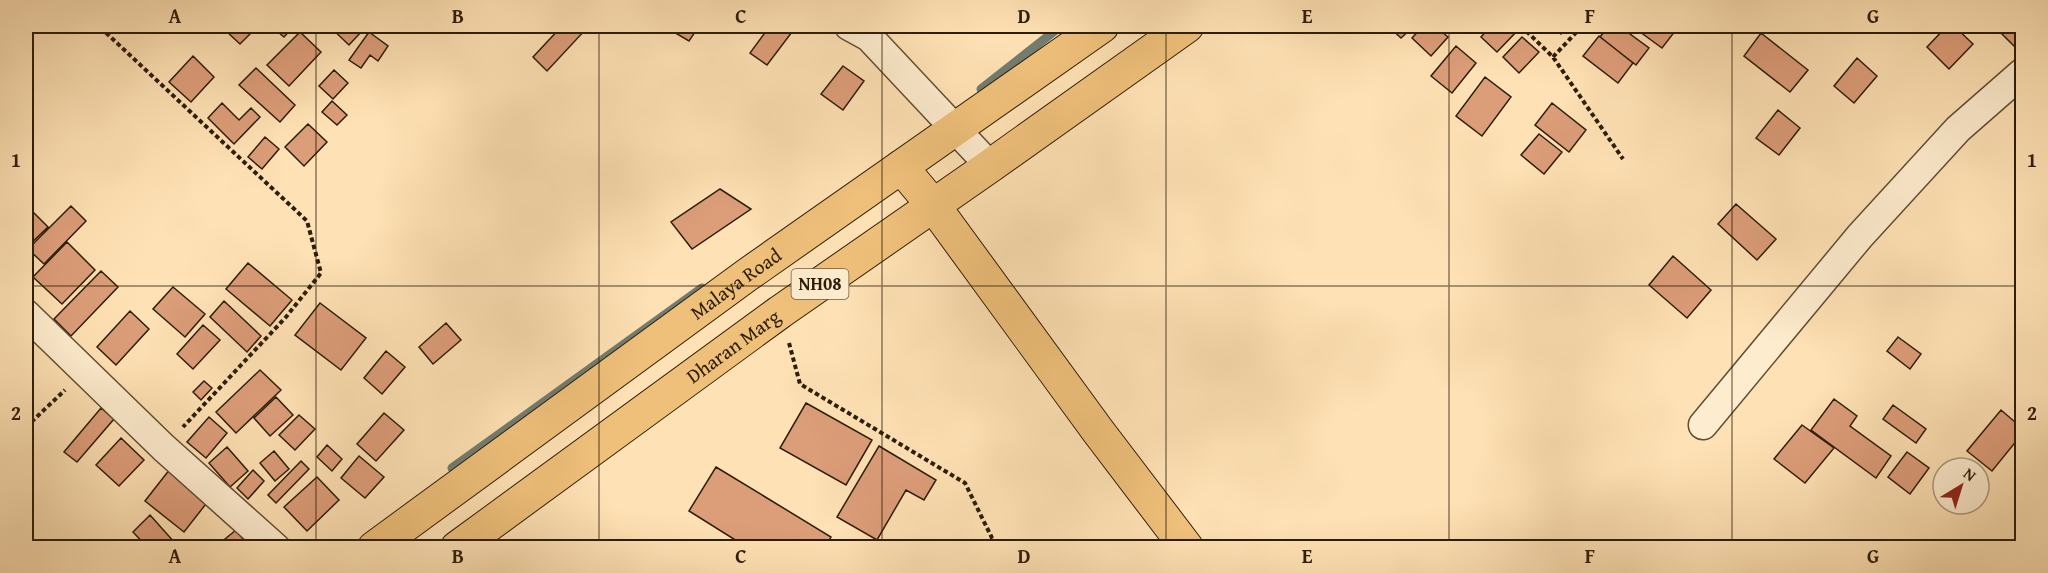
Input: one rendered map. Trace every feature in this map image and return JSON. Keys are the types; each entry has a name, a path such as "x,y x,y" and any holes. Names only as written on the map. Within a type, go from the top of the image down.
{"main road":[{"name":"Malaya Road","path":"374,548 738,281 1102,26"},
{"name":"Dharan Marg","path":"457,548 780,312 1187,26"},
{"path":"901,167 933,205 1098,431 1187,548"}],"street":[{"path":"849,26 869,37 990,166"},
{"path":"1703,425 1860,236 1958,129 2022,73"},
{"path":"26,314 164,448 276,548"}],"path":[{"path":"93,26 102,29 307,221 321,273 286,317 164,448"},
{"path":"1521,26 1553,57 1623,159"},
{"path":"1553,57 1582,26"},
{"path":"780,312 800,384 965,483 992,538 1003,548"},
{"path":"26,427 85,371"}],"building":[{"path":"230,26 258,26 240,44 225,30"},
{"path":"271,26 294,26 284,37"},
{"path":"329,26 356,26 362,31 349,45"},
{"path":"562,26 587,28 547,71 533,57"},
{"path":"669,26 699,26 689,41 667,28"},
{"path":"770,26 793,26 795,28 767,65 750,53"},
{"path":"1388,26 1414,26 1401,38"},
{"path":"1423,26 1435,26 1448,37 1431,56 1412,38"},
{"path":"1491,26 1510,26 1517,31 1497,52 1481,37"},
{"path":"1550,26 1568,26 1561,34"},
{"path":"1609,26 1619,26 1649,48 1636,65 1600,37"},
{"path":"1632,26 1679,26 1662,48"},
{"path":"1947,26 1954,26 1973,44 1949,69 1927,47"},
{"path":"2007,26 2022,26 2022,54 2000,32"},
{"path":"300,32 321,52 289,86 267,65"},
{"path":"369,32 388,46 378,61 370,55 361,68 349,60"},
{"path":"1761,33 1808,70 1790,92 1744,56"},
{"path":"1599,36 1633,63 1618,83 1583,56"},
{"path":"1522,37 1539,52 1519,73 1503,57"},
{"path":"1456,46 1476,63 1452,93 1431,76"},
{"path":"193,56 214,77 191,102 169,82"},
{"path":"1857,58 1877,76 1854,103 1834,86"},
{"path":"843,66 864,81 843,110 821,94"},
{"path":"256,68 295,105 280,122 239,85"},
{"path":"334,70 348,83 333,99 319,86"},
{"path":"1485,77 1511,97 1482,136 1456,116"},
{"path":"332,101 347,115 337,125 322,112"},
{"path":"222,103 239,120 251,108 260,117 234,144 208,118"},
{"path":"1552,103 1586,130 1569,152 1535,125"},
{"path":"1778,110 1800,128 1779,155 1756,138"},
{"path":"308,124 327,142 304,166 285,147"},
{"path":"1539,134 1562,152 1544,174 1521,155"},
{"path":"265,137 279,149 262,169 248,157"},
{"path":"720,189 751,209 692,249 671,222"},
{"path":"1736,204 1776,239 1757,260 1718,224"},
{"path":"71,206 86,221 44,264 28,249"},
{"path":"31,210 48,227 26,248 26,215"},
{"path":"67,242 95,270 62,304 33,277"},
{"path":"1673,256 1711,290 1687,318 1649,285"},
{"path":"248,263 292,300 270,326 226,289"},
{"path":"101,271 118,287 71,336 54,319"},
{"path":"173,287 205,314 185,337 153,309"},
{"path":"224,301 261,336 247,352 210,317"},
{"path":"320,303 366,338 341,370 295,335"},
{"path":"130,311 149,329 116,365 97,347"},
{"path":"446,323 461,340 433,364 419,347"},
{"path":"203,325 220,340 193,369 177,354"},
{"path":"1898,337 1921,354 1910,369 1887,351"},
{"path":"386,351 405,367 382,394 364,378"},
{"path":"260,370 281,390 236,433 216,412"},
{"path":"204,381 212,388 201,400 193,392"},
{"path":"276,397 293,415 270,436 254,418"},
{"path":"1834,399 1857,416 1850,426 1891,456 1876,478 1811,430"},
{"path":"806,403 872,440 846,485 780,448"},
{"path":"1893,405 1926,429 1916,443 1883,419"},
{"path":"101,408 114,419 77,462 64,452"},
{"path":"2001,410 2022,428 2022,434 1992,471 1991,456 1973,456 1967,451"},
{"path":"384,413 404,430 376,461 357,444"},
{"path":"299,415 315,429 295,450 279,435"},
{"path":"209,417 227,433 206,458 187,442"},
{"path":"1802,425 1834,448 1805,483 1774,459"},
{"path":"121,438 144,460 119,486 96,465"},
{"path":"327,445 342,459 332,471 317,457"},
{"path":"879,446 936,480 924,500 906,490 877,540 837,517"},
{"path":"227,447 248,471 230,487 209,463"},
{"path":"274,451 289,469 275,481 260,463"},
{"path":"1907,452 1929,468 1910,494 1888,477"},
{"path":"359,456 384,477 365,498 341,478"},
{"path":"301,461 309,469 276,503 268,495"},
{"path":"716,467 831,537 825,548 748,548 689,511"},
{"path":"170,469 209,500 184,532 145,501"},
{"path":"253,470 264,481 248,499 237,488"},
{"path":"317,477 339,500 307,531 284,507"},
{"path":"150,515 175,543 170,548 148,548 133,532"},
{"path":"236,530 250,548 214,548"}],"waterway":[{"path":"981,89 1061,26"},
{"path":"452,468 702,288"}]}
